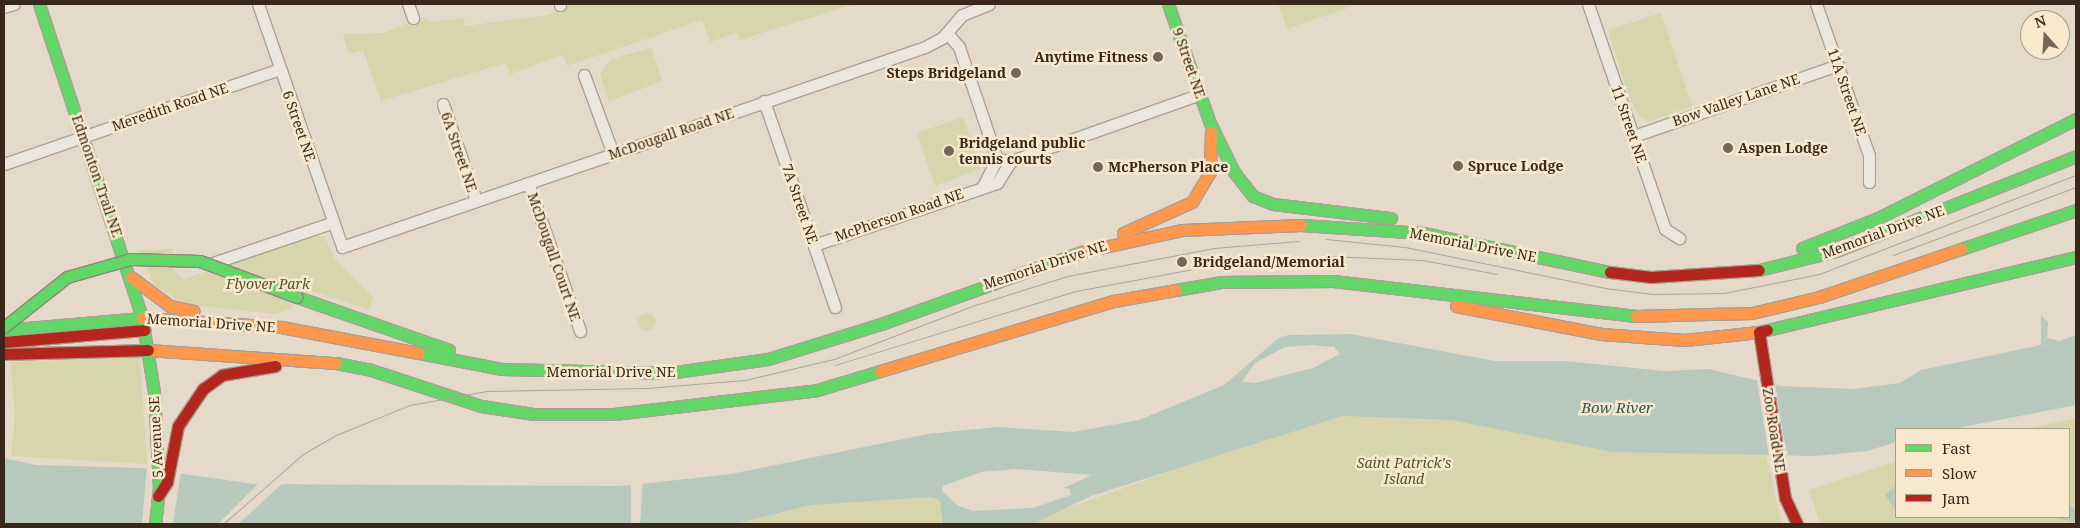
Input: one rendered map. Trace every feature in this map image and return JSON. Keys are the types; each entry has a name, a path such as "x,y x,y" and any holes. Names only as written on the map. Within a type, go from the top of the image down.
{"main road":[{"name":"Edmonton Trail NE","path":"38,4 131,277 148,350"},
{"name":"9 Street NE","path":"1168,4 1210,123"},
{"path":"1703,278 1721,267 1836,236 2076,119"},
{"path":"1210,123 1234,172 1254,196 1273,204 1398,219 1423,233"},
{"path":"1093,248 1192,202 1210,172 1210,123"},
{"name":"Memorial Drive NE","path":"4,328 142,318 230,322 303,333 480,367 551,373 668,373 768,359 1093,248 1182,230 1234,226 1333,224 1423,233 1590,269 1703,278 1766,270 1839,250 2076,156"},
{"name":"Memorial Drive NE","path":"4,354 148,350 311,359 368,369 481,406 534,414 614,414 817,390 898,370 1058,317 1170,289 1275,279 1420,289 1641,317 1752,313 1820,297 2076,210"},
{"path":"1420,289 1452,306 1600,334 1685,340 1759,332 2076,257"},
{"path":"4,328 67,277 130,259 200,261 452,351 551,373"},
{"path":"131,277 170,306 210,313 230,322"},
{"path":"4,342 144,330 278,338 303,333"},
{"name":"Zoo Road NE","path":"1759,332 1785,498 1796,524"},
{"name":"5 Avenue SE","path":"148,350 157,455 158,496 155,524"},
{"path":"158,496 167,482 171,456 182,418 213,381 249,367 311,359"}],"street":[{"path":"4,7 14,4"},
{"name":"6 Street NE","path":"258,4 332,223 342,247"},
{"path":"408,4 413,18"},
{"name":"McDougall Road NE","path":"342,247 925,47 946,33 962,15 989,4"},
{"name":"11 Street NE","path":"1588,4 1665,229 1679,238"},
{"name":"11A Street NE","path":"1816,4 1869,155 1869,182"},
{"path":"946,33 959,47 997,159 983,186"},
{"name":"Bow Valley Lane NE","path":"1634,136 1838,65"},
{"name":"Meredith Road NE","path":"4,164 280,69"},
{"path":"584,75 613,154"},
{"path":"997,159 1011,162 1200,94"},
{"name":"7A Street NE","path":"764,102 835,307"},
{"name":"6A Street NE","path":"443,104 476,200"},
{"name":"McPherson Road NE","path":"814,245 983,186 997,183 1011,162"},
{"name":"McDougall Court NE","path":"528,183 580,331"},
{"path":"187,267 201,267 332,223"}],"green space":[{"path":"567,4 876,4 848,6 740,40 737,32 710,42 702,20 567,66 563,55 510,74 506,63 381,101 363,50 349,54 343,34 383,33 421,17 433,22 464,18 465,26 549,15"},
{"path":"1278,4 1359,4 1287,29"},
{"path":"1661,13 1692,106 1648,122 1638,115 1628,93 1608,30"},
{"path":"652,48 662,81 609,101 600,74 611,59"},
{"name":"Bridgeland public tennis courts","path":"963,117 981,169 935,186 917,133"},
{"name":"Flyover Park","path":"317,236 325,237 334,257 373,297 369,310 299,287 291,309 274,314 185,304 154,285 140,250 173,249 173,270 184,279"},
{"path":"643,313 651,313 656,318 654,329 643,331 638,326 638,318"},
{"path":"140,357 147,464 11,456 15,416 10,362"},
{"name":"Saint Patrick's Island","path":"1342,416 1451,420 1526,432 1581,446 1766,454 1782,524 733,524 811,504 931,497 992,519 1035,520 1262,438"},
{"path":"2076,418 2076,524 1820,524 1809,490 1895,461 1895,518 2070,518 2070,428 2031,428"}],"water":[{"name":"Bow River","path":"2041,315 2048,322 2047,338 2059,341 2076,335 2076,405 1957,428 1895,428 1895,442 1867,451 1815,456 1613,452 1451,420 1342,416 1091,496 1033,524 943,524 940,501 931,497 811,505 733,524 4,524 4,458 36,465 143,468 254,484 623,486 731,474 928,434 997,427 1073,432 1139,420 1224,385 1280,337 1290,335 1351,334 1495,361 1564,361 1665,371 1709,369 1780,386 1854,389 1900,383 1921,370 2041,345","holes":["1311,345 1334,347 1340,354 1313,368 1255,383 1242,382 1255,363 1285,347","1016,469 1092,475 1064,488 1070,489 1071,495 1033,508 973,511 957,505 942,491 943,486 981,472"]},
{"path":"1895,486 1895,509 1885,495"},
{"path":"2070,506 2076,508 2076,522 2053,518 2070,518"}],"pier":[{"path":"1757,380 1775,383 1787,457 1769,456"},
{"path":"147,466 181,471 173,524 142,524"},
{"path":"643,480 640,524 631,524 631,482"},
{"path":"261,481 284,482 238,524 218,524"}],"tram line":[{"path":"1326,239 1405,247 1605,288 1653,294 1724,293 1819,274 2076,175"},
{"path":"1893,255 2076,187"},
{"path":"223,524 303,454 336,435 410,405 487,391 647,388 745,380 834,359 972,306 1067,276 1214,248 1299,241"},
{"path":"1326,256 1422,260 1497,274"},
{"path":"835,365 1076,291 1204,267 1298,258"}],"traffic: fast":[{"path":"39,4 142,318"},
{"path":"1168,4 1210,123"},
{"path":"1802,248 1878,218 2076,119"},
{"path":"1210,123 1234,172 1253,196 1273,204 1391,218"},
{"path":"1759,270 1839,250 2076,156"},
{"path":"1961,249 2076,210"},
{"path":"1301,225 1423,233 1610,272"},
{"path":"419,353 502,369 668,373 768,359 881,324 1081,252"},
{"path":"1767,330 2076,257"},
{"path":"4,327 67,277 130,259 200,261 297,297"},
{"path":"1176,290 1222,282 1333,281 1636,316"},
{"path":"297,297 449,350"},
{"path":"4,330 142,318 154,392 159,487 155,524"},
{"path":"336,363 368,369 481,406 534,414 614,414 817,390 880,371"}],"traffic: slow":[{"path":"1123,233 1192,202 1210,172 1211,132"},
{"path":"1081,252 1182,230 1301,225"},
{"path":"1636,316 1752,313 1819,297 1961,249"},
{"path":"131,277 170,306 193,311"},
{"path":"880,371 1114,301 1176,290"},
{"path":"1456,306 1601,334 1685,340 1759,332"},
{"path":"142,318 281,327 419,353"},
{"path":"148,350 336,363"}],"traffic: jam":[{"path":"1610,272 1651,277 1759,270"},
{"path":"4,342 144,330"},
{"path":"1767,330 1759,332 1785,498 1797,524"},
{"path":"4,354 148,350"},
{"path":"158,496 167,482 178,426 203,389 222,375 275,366"}],"place":[{"name":"Anytime Fitness","path":"1158,57"},
{"name":"Steps Bridgeland","path":"1016,73"},
{"name":"Aspen Lodge","path":"1728,148"},
{"name":"Bridgeland public tennis courts","path":"949,151"},
{"name":"Spruce Lodge","path":"1458,166"},
{"name":"McPherson Place","path":"1098,167"},
{"name":"Bridgeland/Memorial","path":"1182,262"}]}
